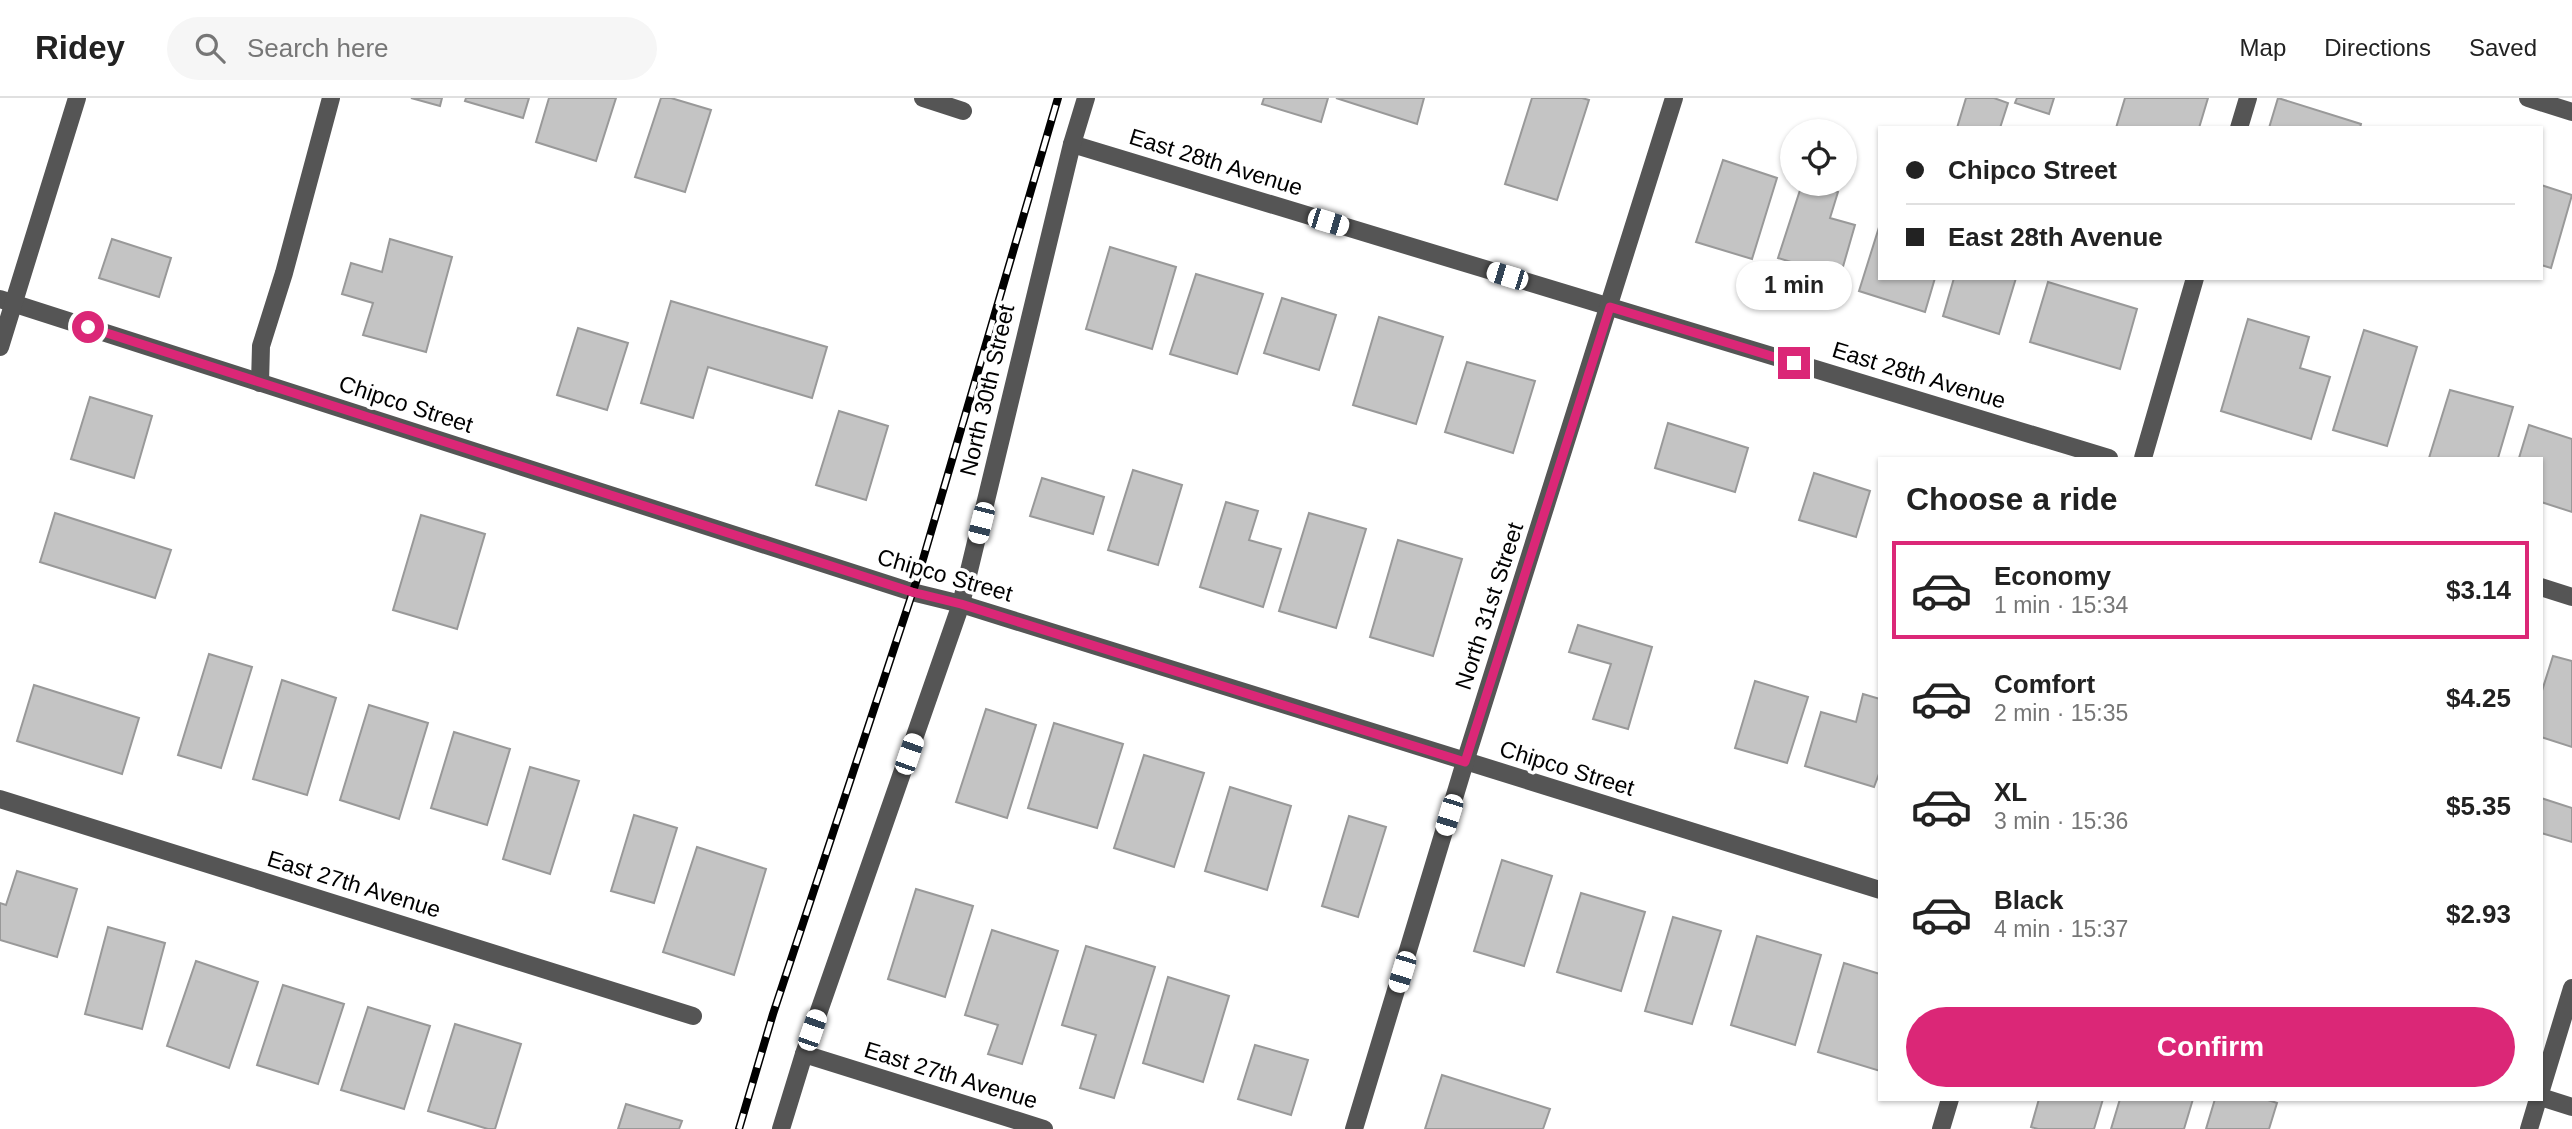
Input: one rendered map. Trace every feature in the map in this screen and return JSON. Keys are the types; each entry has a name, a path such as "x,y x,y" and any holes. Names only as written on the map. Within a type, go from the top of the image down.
{"street":[{"path":"0,347 7,301 78,98"},
{"path":"260,383 261,346 284,273 331,98"},
{"path":"923,98 963,111"},
{"name":"North 30th Street","path":"781,1129 804,1055 961,604 1072,144 1086,98"},
{"name":"North 31st Street","path":"1354,1129 1465,762 1674,98"},
{"path":"2240,126 2248,98"},
{"path":"2528,98 2572,112"},
{"name":"East 28th Avenue","path":"1072,144 2106,457"},
{"path":"2143,457 2194,280"},
{"name":"Chipco Street","path":"7,301 912,592 961,604 1878,889"},
{"path":"2543,588 2572,597"},
{"name":"East 27th Avenue","path":"0,799 692,1016"},
{"path":"2543,1083 2572,988"},
{"name":"East 27th Avenue","path":"804,1055 1044,1129"},
{"path":"2543,1099 2572,1107"},
{"path":"1941,1129 1949,1101"},
{"path":"2529,1129 2539,1101"}],"building":[{"path":"411,98 442,98 440,106"},
{"path":"466,98 529,98 523,118 465,101"},
{"path":"549,98 616,98 596,161 536,142"},
{"path":"661,98 671,98 711,110 685,192 635,177"},
{"path":"1264,98 1328,98 1321,122 1262,104"},
{"path":"1336,98 1424,98 1417,124"},
{"path":"1532,98 1589,100 1557,200 1505,184"},
{"path":"1966,98 1994,98 2008,103 2001,126 1958,126"},
{"path":"2017,98 2054,98 2049,114 2015,103"},
{"path":"2125,98 2208,98 2200,126 2117,126"},
{"path":"2278,98 2361,124 2360,126 2270,126"},
{"path":"1723,160 1777,178 1752,259 1696,242"},
{"path":"2543,186 2572,195 2551,268 2543,266"},
{"path":"1798,196 1837,196 1830,218 1855,225 1840,277 1778,258"},
{"path":"1878,230 1878,280 1934,280 1925,312 1859,291"},
{"path":"112,239 171,258 159,297 99,278"},
{"path":"390,239 452,257 426,352 363,335 373,303 342,294 351,263 382,272"},
{"path":"1110,247 1176,267 1152,349 1086,329"},
{"path":"1196,274 1263,294 1237,374 1170,354"},
{"path":"1953,280 2015,280 1999,334 1943,316"},
{"path":"2048,282 2137,309 2120,369 2030,342"},
{"path":"1282,298 1336,315 1319,370 1264,353"},
{"path":"671,301 827,347 812,398 708,367 693,418 641,403"},
{"path":"1379,317 1443,337 1416,424 1353,405"},
{"path":"2248,319 2309,337 2300,368 2330,377 2311,439 2221,411"},
{"path":"578,328 628,343 607,410 557,395"},
{"path":"2364,330 2417,347 2387,446 2333,430"},
{"path":"1467,362 1535,381 1513,453 1445,432"},
{"path":"2450,390 2513,407 2498,457 2429,457"},
{"path":"90,397 152,416 134,478 71,459"},
{"path":"839,411 888,426 866,500 816,485"},
{"path":"1668,423 1748,448 1735,492 1655,468"},
{"path":"2529,425 2572,439 2572,512 2543,503 2543,457 2519,457"},
{"path":"1133,470 1182,485 1158,565 1108,550"},
{"path":"1814,473 1870,491 1856,537 1799,520"},
{"path":"1042,478 1104,497 1093,534 1030,516"},
{"path":"1226,502 1258,511 1249,540 1281,549 1263,607 1200,587"},
{"path":"55,513 171,550 155,598 40,562"},
{"path":"1309,513 1366,529 1336,628 1279,611"},
{"path":"421,515 485,534 457,629 393,610"},
{"path":"1398,540 1462,559 1433,656 1370,637"},
{"path":"1578,625 1652,647 1628,729 1593,719 1611,664 1569,652"},
{"path":"209,654 252,667 221,768 178,755"},
{"path":"2553,656 2572,661 2572,747 2543,738 2543,688"},
{"path":"282,680 336,698 307,795 253,779"},
{"path":"1755,681 1808,697 1787,763 1735,748"},
{"path":"34,685 139,718 122,774 17,741"},
{"path":"1863,694 1878,698 1878,776 1874,787 1805,766 1821,712 1856,722"},
{"path":"369,705 428,723 399,819 340,800"},
{"path":"986,709 1036,725 1007,818 956,802"},
{"path":"1054,723 1123,744 1097,828 1028,808"},
{"path":"454,732 510,749 487,825 431,808"},
{"path":"1144,755 1204,773 1174,867 1114,848"},
{"path":"530,767 579,781 550,874 503,859"},
{"path":"1230,787 1291,806 1267,890 1205,871"},
{"path":"2543,799 2572,808 2572,842 2543,834"},
{"path":"634,815 677,828 654,903 611,891"},
{"path":"1349,816 1386,827 1358,917 1322,906"},
{"path":"697,847 766,869 734,975 663,952"},
{"path":"1502,860 1552,876 1524,966 1474,951"},
{"path":"17,871 77,889 57,957 0,940 0,903 6,905"},
{"path":"916,889 973,906 945,997 888,979"},
{"path":"1581,893 1645,912 1621,991 1557,972"},
{"path":"1673,917 1721,931 1692,1024 1645,1011"},
{"path":"108,927 165,943 142,1029 85,1014"},
{"path":"992,930 1058,951 1022,1064 988,1054 998,1025 965,1015"},
{"path":"1757,936 1821,955 1795,1045 1731,1025"},
{"path":"1086,946 1155,967 1114,1098 1080,1088 1096,1035 1062,1025"},
{"path":"196,961 258,982 229,1068 167,1046"},
{"path":"1844,963 1878,973 1878,1070 1818,1052"},
{"path":"1168,977 1229,996 1203,1082 1143,1063"},
{"path":"283,985 344,1004 318,1084 257,1065"},
{"path":"368,1007 430,1026 404,1109 341,1090"},
{"path":"455,1024 521,1044 495,1129 428,1111"},
{"path":"1255,1045 1308,1060 1291,1115 1238,1099"},
{"path":"1442,1075 1550,1109 1543,1129 1425,1129"},
{"path":"2038,1101 2102,1101 2094,1129 2031,1127"},
{"path":"2119,1101 2192,1101 2184,1129 2111,1129"},
{"path":"2214,1101 2277,1103 2269,1129 2206,1129"},
{"path":"626,1104 682,1121 679,1129 618,1129"}],"railway":[{"path":"739,1129 773,1014 919,573 1058,98"}],"route":[{"path":"88,327 912,592 961,604 1465,762 1610,307 1794,363"}]}
